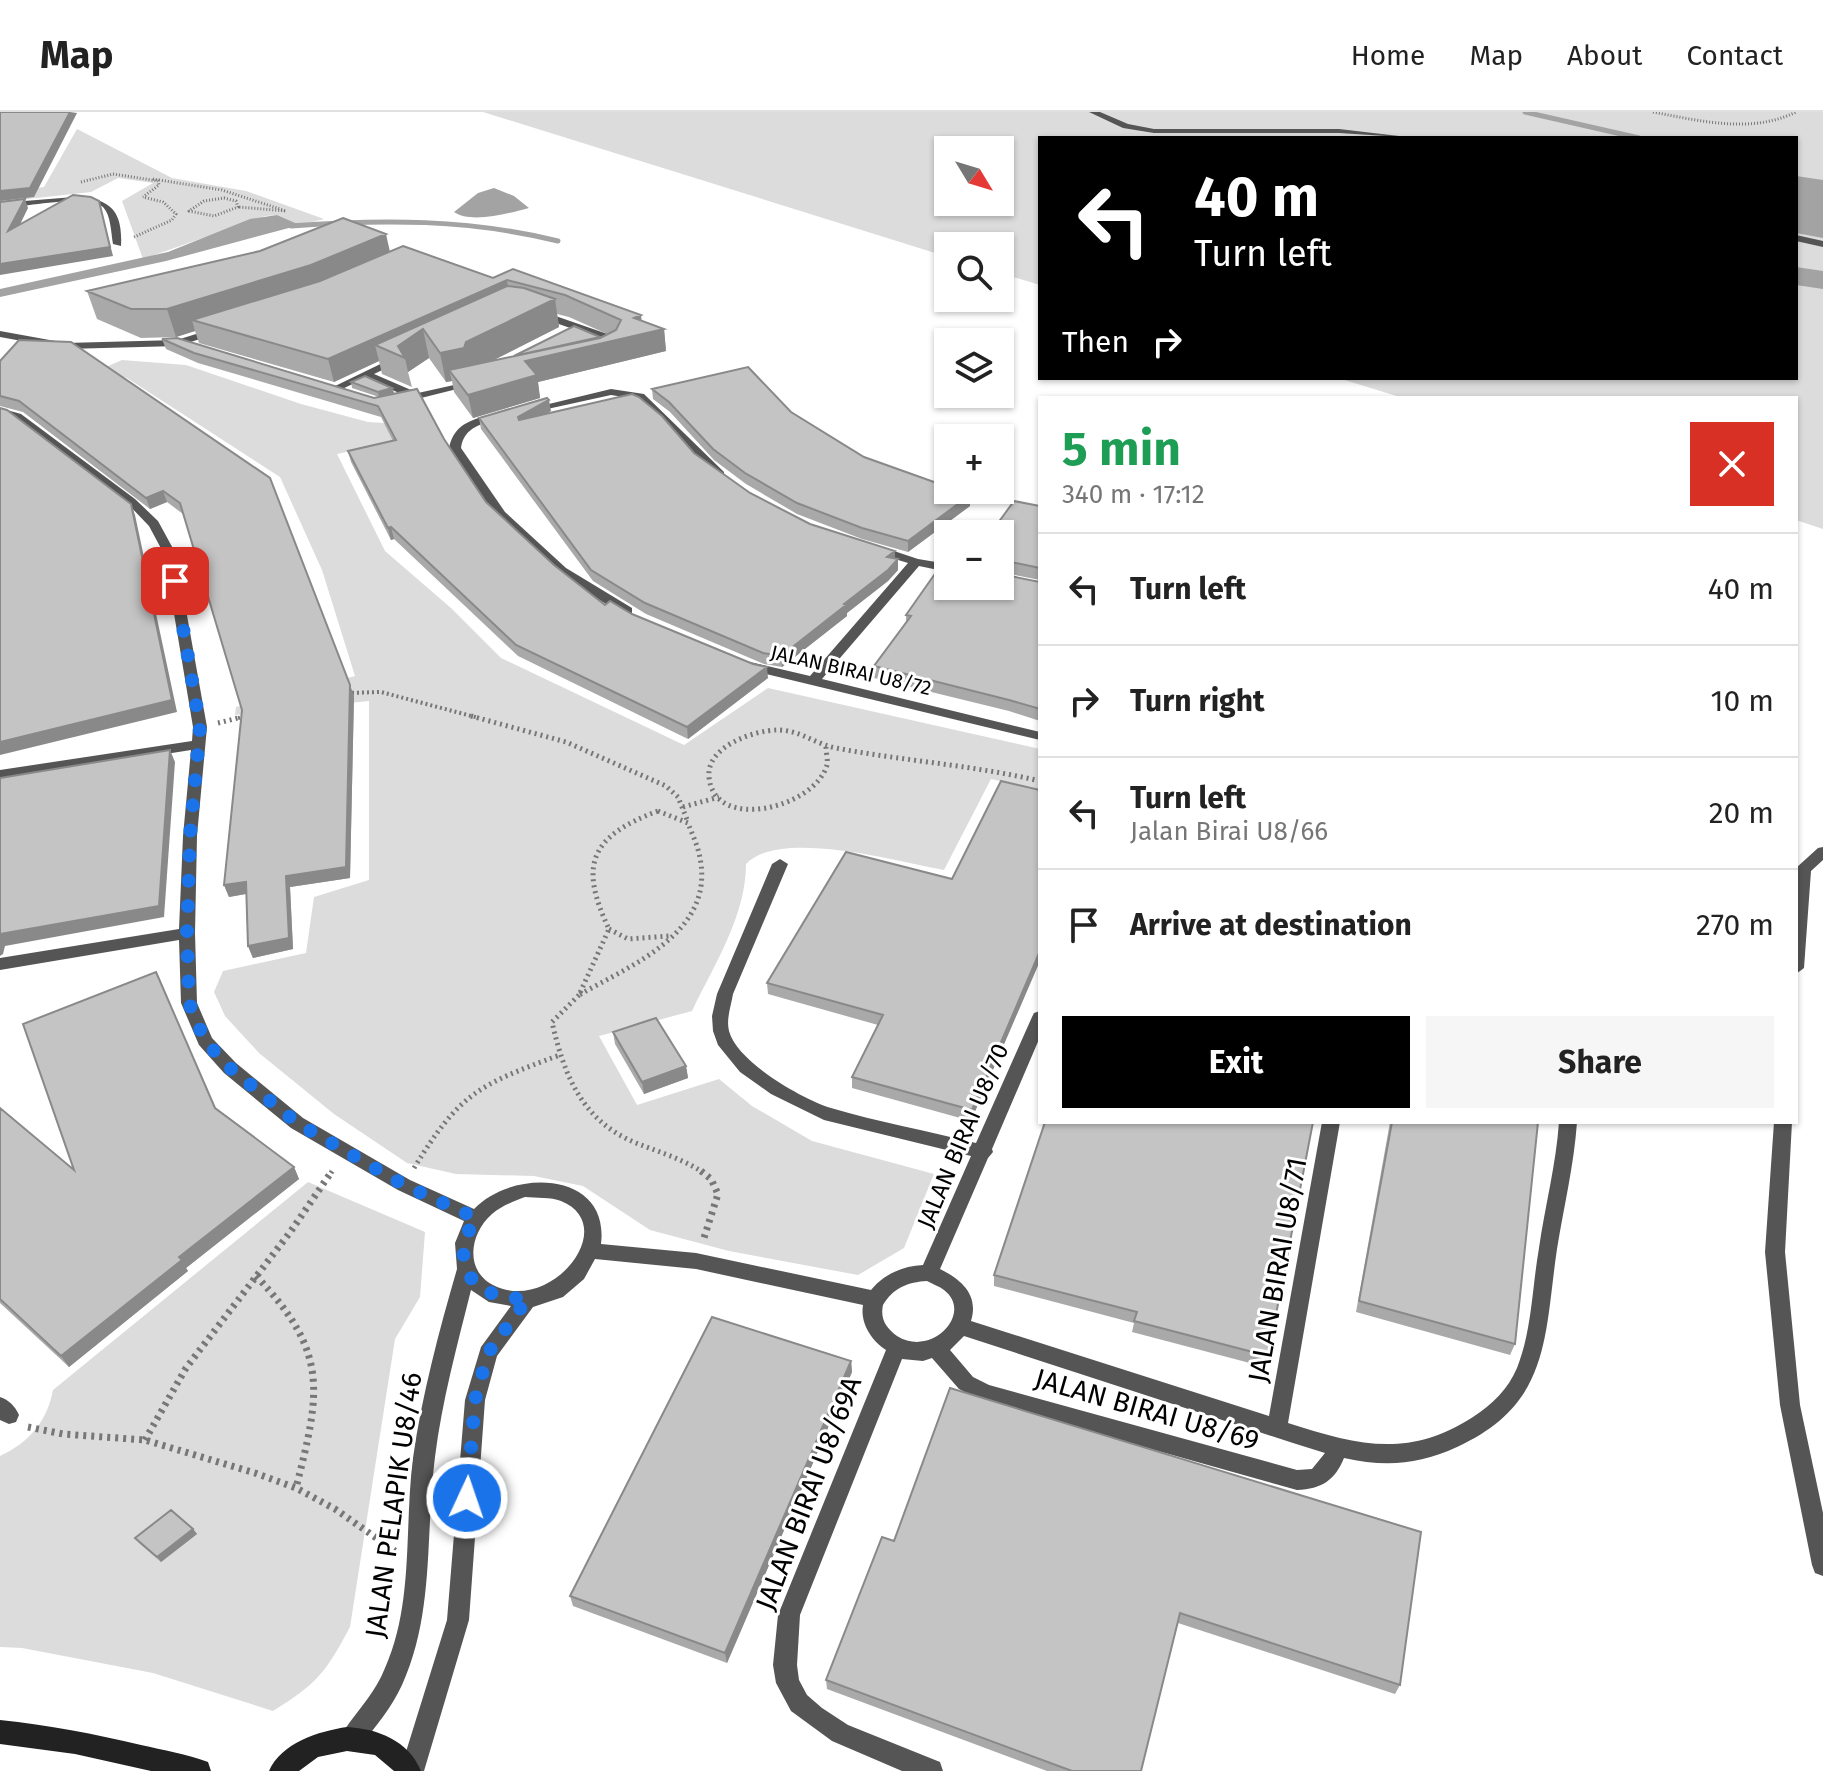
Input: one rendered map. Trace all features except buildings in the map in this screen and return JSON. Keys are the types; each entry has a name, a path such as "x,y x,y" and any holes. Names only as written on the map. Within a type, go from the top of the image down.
{"street":[{"path":"1093,112 1126,126 1154,131 1339,131 1391,136"},
{"path":"0,206 85,199 105,204 109,208 118,244"},
{"path":"1798,238 1823,244"},
{"path":"531,310 615,340 614,348 598,355"},
{"path":"563,333 577,326"},
{"path":"178,343 221,329"},
{"path":"0,334 66,346 178,343 208,351"},
{"path":"334,389 418,349"},
{"path":"365,374 416,396"},
{"path":"392,402 454,388 482,378"},
{"path":"321,385 349,394"},
{"path":"640,620 562,571 501,515 455,448 456,436 471,424 546,406 611,392 640,396 710,467 736,485"},
{"path":"0,411 17,416 131,501 154,524 170,554 199,736 190,836 187,933 189,1003 205,1041 230,1068 297,1123 404,1185 476,1218"},
{"path":"861,544 934,565"},
{"path":"814,680 916,562"},
{"name":"JALAN BIRAI U8/72","path":"733,659 760,670 814,680 1038,736"},
{"path":"0,775 199,736"},
{"path":"1798,940 1803,869 1823,852"},
{"path":"780,864 725,994 720,1016 721,1031 727,1045 746,1067 777,1089 824,1113 984,1152"},
{"path":"0,964 187,933"},
{"name":"JALAN BIRAI U8/70","path":"929,1273 1038,1022"},
{"name":"JALAN BIRAI U8/71","path":"1277,1428 1331,1124"},
{"name":"JALAN BIRAI U8/69","path":"961,1327 1277,1428 1374,1454 1415,1454 1476,1426 1509,1401 1531,1361 1566,1162 1568,1124"},
{"path":"1783,1124 1775,1252 1790,1405 1823,1565"},
{"path":"525,1190 552,1190 575,1199 591,1216 595,1239 585,1264 562,1286 547,1294 528,1298 498,1296 473,1281 466,1270 463,1244 476,1218 510,1194 525,1190"},
{"path":"592,1251 696,1261 876,1299"},
{"name":"JALAN PELAPIK U8/46","path":"353,1737 393,1678 410,1631 418,1568 421,1484 432,1418 466,1270"},
{"path":"929,1273 945,1280 961,1297 964,1312 961,1327 956,1336 937,1349 917,1352 897,1347 884,1338 876,1327 873,1313 876,1299 880,1290 897,1277 929,1273"},
{"path":"411,1771 458,1620 475,1400 488,1353 528,1298"},
{"name":"JALAN BIRAI U8/69A","path":"897,1347 789,1615 785,1665 788,1683 799,1703 814,1716 840,1733 931,1771"},
{"name":"JALAN BIRAI U8/69","path":"937,1349 966,1383 984,1393 1297,1480 1321,1478 1339,1445"},
{"path":"0,1732 80,1744 199,1771"},
{"path":"281,1771 306,1751 329,1740 353,1737 380,1743 402,1759 411,1771"}],"path":[{"path":"1653,112 1699,121 1734,123 1767,122 1796,112"},
{"path":"39,203 61,189 102,175 153,179 250,197 286,211 238,207 218,216 175,216 118,244"},
{"path":"153,179 159,185 143,197 163,202 175,216"},
{"path":"193,214 189,211 192,207 212,199 232,199 238,207"},
{"path":"333,695 381,692 566,742 666,786 678,797 696,841 703,889 697,912 685,928 579,995 552,1022 560,1055 581,1102 600,1121 625,1138 689,1164 708,1176 717,1188 717,1202 696,1261"},
{"path":"199,736 259,713"},
{"path":"826,747 827,764 818,780 790,803 753,811 719,797 712,789 708,774 714,759 729,745 775,730 796,731 826,747 989,768 1038,780"},
{"path":"683,807 719,797"},
{"path":"685,928 665,938 628,939 609,929 598,908 589,879 600,846 616,829 658,811 688,823"},
{"path":"579,995 609,929"},
{"path":"404,1185 452,1111 466,1099 506,1076 560,1055"},
{"path":"145,1440 186,1368 346,1150"},
{"path":"256,1276 275,1294 298,1330 313,1368 315,1409 296,1488"},
{"path":"4,1410 31,1428 63,1434 145,1440 296,1488 335,1509 418,1568"}],"shaded area":[{"path":"483,112 1823,112 1823,529 1798,521 1798,396 1396,396 1344,380 1798,380 1798,136 1038,136 1038,284 1014,277 1014,232 934,232 934,253"},
{"path":"77,129 172,178 246,191 324,219 300,225 277,215 265,216 143,259 122,201 153,183 118,178 91,192 0,202 0,193 44,187"},
{"path":"1798,176 1823,180 1823,238 1798,233"},
{"path":"494,188 514,196 529,208 480,217 454,212 478,193"},
{"path":"277,215 300,225 166,261 0,297 0,289 168,252 250,219"},
{"path":"122,360 186,365 301,404 368,422 433,426 419,436 337,454 385,551 451,608 501,658 684,745 768,688 1038,749 1038,790 991,779 944,870 840,850 811,848 762,854 746,864 745,883 735,921 692,1011 599,1036 637,1105 719,1079 752,1106 812,1141 934,1174 904,1248 858,1275 729,1251 650,1230 583,1186 534,1176 456,1174 407,1163 334,1114 259,1053 225,1016 214,992 223,971 306,953 314,897 369,880 369,701 235,715 236,707 355,676 322,570 280,477 127,378 99,370"},
{"path":"308,1182 425,1232 420,1297 395,1339 350,1627 334,1655 319,1676 273,1711 153,1673 22,1648 0,1647 0,1456 20,1444 36,1429 53,1390"}],"waterway":[{"path":"1525,112 1630,136"},
{"path":"291,226 359,222 425,223 492,228 558,241"},
{"path":"1798,276 1823,280"}],"route":[{"path":"175,581 200,727 190,836 187,933 189,1003 205,1041 230,1068 297,1123 404,1185 476,1218 463,1244 462,1257 473,1281 498,1296 528,1298 488,1353 475,1400 467,1498"}]}
